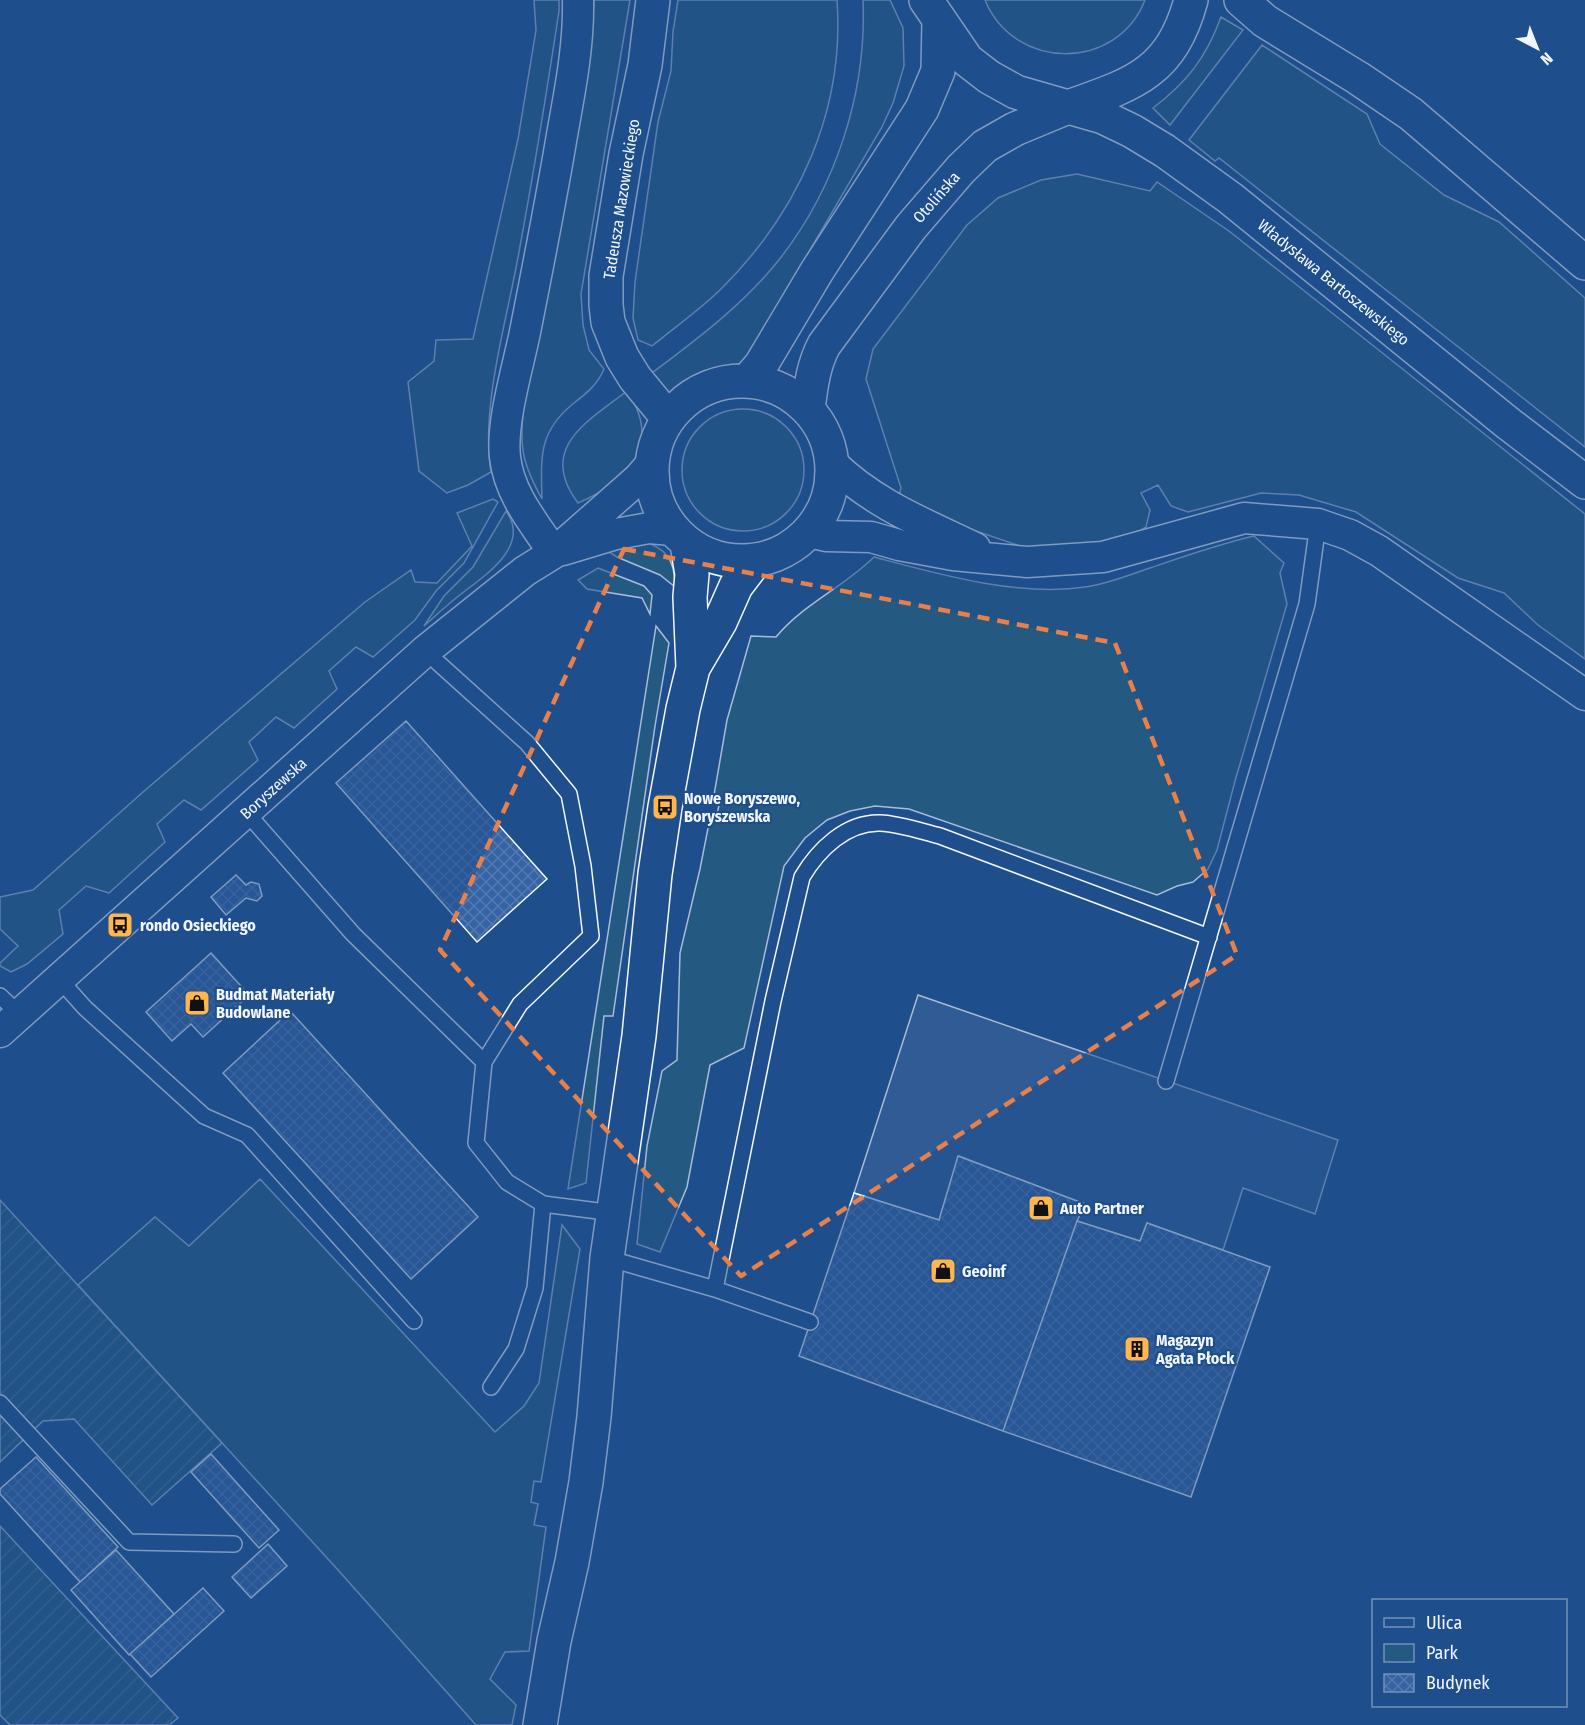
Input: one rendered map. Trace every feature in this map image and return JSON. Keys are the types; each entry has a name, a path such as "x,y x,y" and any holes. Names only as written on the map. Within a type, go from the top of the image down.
{"main road":[{"name":"Tadeusza Mazowieckiego","path":"653,0 645,65 626,154 608,266 606,305 608,322 622,357 635,378 668,418"},
{"name":"Otolińska","path":"808,409 816,360 837,327 936,196 985,146 1015,129 1068,106 1133,83 1154,67 1174,44 1185,21 1191,0"},
{"path":"1241,0 1265,21 1358,78 1411,114 1585,263"},
{"path":"748,380 761,365 817,271 922,109 938,71 934,7"},
{"name":"Władysława Bartoszewskiego","path":"934,7 967,60 989,77 1016,92 1103,117 1165,151 1221,192 1585,482"},
{"path":"748,380 781,389 808,409 820,425 828,444 832,463 831,488 823,512 809,532 794,546 775,556 755,561 737,562 702,553 680,537 662,515 655,499 651,464 657,440 668,418 684,401 704,389 725,382 748,380"},
{"path":"540,1725 554,1641 572,1562 586,1482 594,1417 607,1258 639,1036 655,874 675,753 693,668 690,606 692,574 680,537"},
{"path":"693,668 716,630 736,586 755,561"}],"street":[{"path":"554,553 517,497 504,456 505,436 575,60 578,0"},
{"path":"832,463 849,480 883,502 1000,560"},
{"name":"Boryszewska","path":"7,1014 59,979 425,651 525,571 554,553 638,479 651,464"},
{"path":"809,532 826,536 871,537 899,545 953,555 1027,562 1103,556 1244,518 1318,524 1350,535 1379,551 1585,695"},
{"name":"Boryszewska","path":"554,553 649,528 680,537"}],"lane":[{"path":"1166,1081 1307,604 1318,524"},
{"path":"425,651 527,743 569,794 583,866 591,936 520,1004 484,1062 476,1143 507,1182 543,1204 614,1213"},
{"path":"246,812 353,934 484,1062"},
{"path":"715,1289 773,1001 802,877 812,859 830,841 854,829 877,823 905,826 940,836 1209,937"},
{"path":"59,979 85,1008 204,1116 248,1135 414,1321"},
{"path":"491,1388 516,1349 535,1288 543,1204"},
{"path":"607,1258 715,1289 810,1322"},
{"path":"0,1403 129,1542 234,1544"}],"highlighted area":[{"path":"624,549 1115,643 1237,955 741,1276 440,950"}],"green space":[{"path":"534,0 559,0 559,11 528,204 491,397 489,448 491,472 468,485 447,493 419,471 408,382 434,361 436,340 473,339 518,139 536,30"},
{"path":"594,0 630,0 581,294 583,325 589,350 604,369 588,392 562,414 548,435 542,458 542,499 526,465 522,444 524,405 592,34"},
{"path":"678,0 837,0 838,41 833,81 824,119 811,156 774,226 722,288 652,346 638,340 633,318 635,282 658,122 671,71 673,32"},
{"path":"863,0 890,0 903,28 904,66 893,103 882,127 745,361 719,372 692,377 669,394 652,373 735,307 750,292 778,261 816,202 844,138 853,104 860,69"},
{"path":"985,0 1145,0 1131,24 1112,40 1090,50 1065,54 1041,50 1018,40 999,23"},
{"path":"1221,17 1243,30 1170,125 1153,108 1186,79 1209,45"},
{"path":"1262,45 1367,114 1380,144 1444,195 1499,222 1585,298 1585,447 1219,158 1215,161 1189,140"},
{"path":"1077,174 1150,191 1157,182 1229,231 1585,514 1585,659 1538,625 1504,593 1458,578 1356,512 1299,495 1261,493 1188,512 1171,506 1158,485 1141,493 1150,510 1146,527 1129,538 1073,550 1023,547 973,530 899,495 901,488 866,379 873,349 967,225 998,198 1041,180"},
{"path":"627,391 637,410 642,428 641,444 635,459 612,484 578,503 567,484 563,467 565,452 572,438 583,426"},
{"path":"743,409 766,414 777,419 786,427 794,436 799,447 804,470 799,493 794,504 786,513 777,521 766,526 743,531 720,526 709,521 700,513 692,504 687,493 682,470 687,447 692,436 700,427 709,419 720,414"},
{"path":"493,499 498,502 464,563 436,591 415,620 373,657 356,647 329,671 337,689 294,728 276,717 249,742 258,760 201,810 184,800 157,824 165,842 109,893 86,886 59,910 63,934 27,964 11,972 0,966 0,963 18,946 0,929 0,897 33,890 143,792 365,602 411,570 415,582 437,583 472,546 457,513"},
{"path":"506,511 513,525 513,538 508,550 489,572 424,626 444,596 473,567"},
{"path":"1254,536 1284,563 1280,573 1287,604 1217,850 1208,869 1193,882 1157,895 909,809 875,806 850,811 827,820 805,838 784,866 744,1048 710,1065 687,1187 660,1252 637,1244 647,1146 662,1071 677,1060 680,953 710,818 716,819 721,796 714,795 727,720 751,636 776,637 798,615 850,578 874,557 978,582 1033,589 1059,589 1110,582"},
{"path":"640,540 657,547 668,556 673,569 675,587 660,575 609,552"},
{"path":"598,568 644,586 652,595 650,614 642,598 587,589 578,580"},
{"path":"656,626 669,643 613,1016 604,1016 586,1183 568,1189"},
{"path":"260,1179 495,1432 524,1406 539,1383 562,1225 580,1249 541,1482 534,1481 531,1502 538,1504 534,1525 546,1527 529,1651 505,1652 490,1679 516,1705 512,1725 476,1725 78,1285 155,1217 189,1246"},
{"path":"0,1200 222,1443 152,1505 74,1419 43,1421 0,1462"},
{"path":"0,1526 178,1718 169,1725 10,1725 0,1715"}],"shaded area":[{"path":"918,995 1338,1140 1315,1214 1243,1188 1223,1250 1147,1223 1140,1241 1077,1221 1084,1204 959,1156 939,1220 854,1193"}],"building":[{"path":"406,721 547,879 477,942 336,783"},
{"path":"236,875 246,885 251,882 259,884 262,896 257,901 246,898 226,915 211,897"},
{"name":"Budmat Materiały Budowlane","path":"211,953 249,995 203,1037 191,1024 172,1041 146,1012"},
{"path":"290,1011 478,1217 411,1279 223,1073"},
{"name":"Geoinf","path":"958,1156 1085,1204 1003,1431 799,1356 854,1193 939,1220"},
{"name":"Magazyn Agata Płock","path":"1077,1221 1140,1241 1147,1223 1270,1267 1191,1497 1003,1431"},
{"path":"211,1454 279,1530 259,1548 191,1472"},
{"path":"36,1457 118,1547 80,1582 0,1494 0,1489"},
{"path":"268,1544 287,1566 251,1598 232,1577"},
{"path":"116,1550 174,1614 129,1655 71,1590"},
{"path":"203,1588 224,1611 151,1677 130,1654"}],"place":[{"name":"Nowe Boryszewo, Boryszewska","path":"665,807"},
{"name":"rondo Osieckiego","path":"120,925"},
{"name":"Budmat Materiały Budowlane","path":"197,1003"},
{"name":"Auto Partner","path":"1041,1208"},
{"name":"Geoinf","path":"943,1271"},
{"name":"Magazyn Agata Płock","path":"1137,1349"}]}
